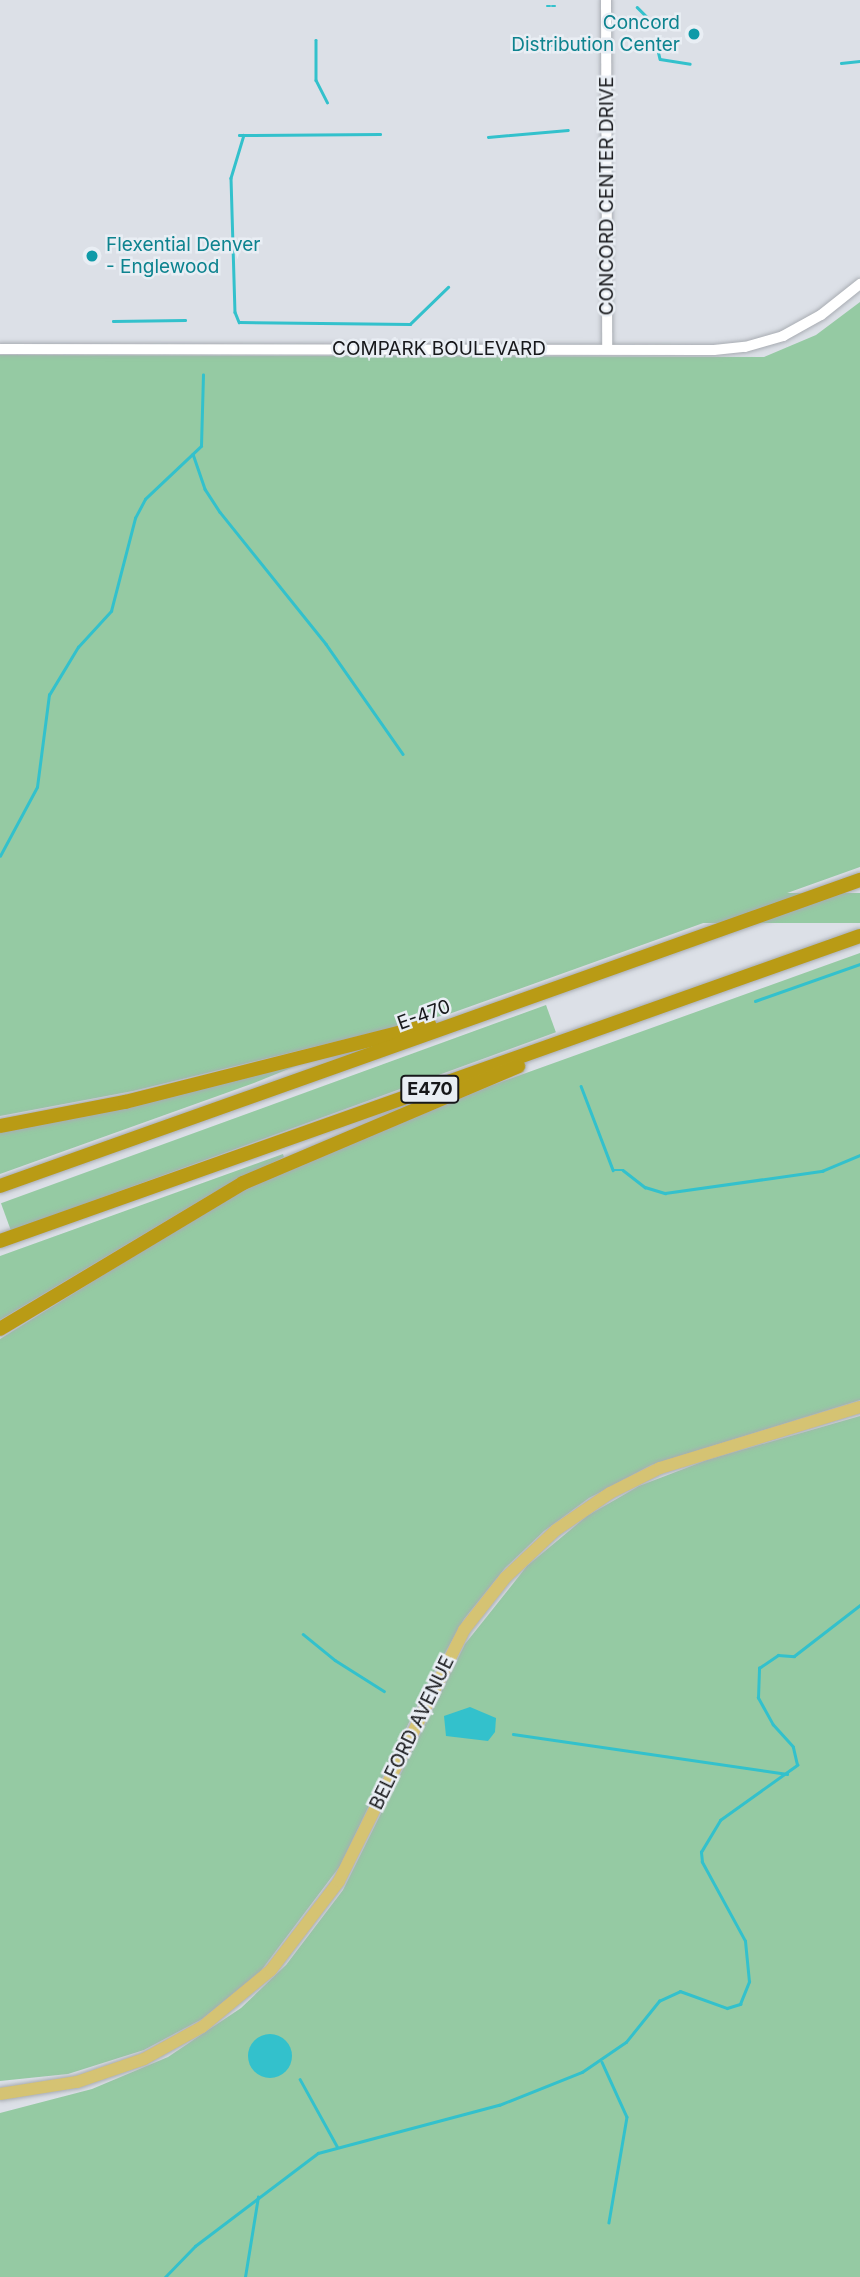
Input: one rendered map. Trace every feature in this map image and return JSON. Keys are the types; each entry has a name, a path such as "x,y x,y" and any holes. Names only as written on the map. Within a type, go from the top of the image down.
{"highway":[{"name":"E-470","path":"0,1186 860,880"},
{"name":"E470","path":"0,1241 860,936"},
{"path":"0,1126 125,1102 499,1009"},
{"path":"0,1329 243,1183 511,1070 548,1047"}],"main road":[{"name":"BELFORD AVENUE","path":"0,2094 77,2082 133,2064 201,2027 265,1976 310,1925 339,1881 464,1630 505,1578 556,1530 610,1493 660,1468 860,1407"}],"street":[{"name":"CONCORD CENTER DRIVE","path":"606,0 607,349"},
{"name":"COMPARK BOULEVARD","path":"0,349 714,350 755,345 808,323 860,284"}],"green space":[{"path":"860,302 860,867 449,1014 133,1091 0,1116 0,355 764,357 816,335"},
{"path":"639,893 860,893 860,923 639,923"},
{"path":"860,953 860,1400 651,1465 589,1498 544,1531 505,1568 464,1619 427,1685 340,1866 260,1972 202,2019 144,2050 68,2074 0,2081 0,1339 239,1191 490,1086"},
{"path":"546,1005 556,1032 11,1231 1,1203"},
{"path":"308,1061 254,1083 0,1174 0,1133"},
{"path":"283,1154 284,1157 211,1194 0,1320 0,1256"},
{"path":"860,1416 860,2277 0,2277 0,2113 92,2089 168,2057 241,2008 286,1965 343,1890 465,1644 527,1566 587,1516 639,1486 707,1460"}],"water":[{"path":"470,1707 496,1718 495,1732 488,1741 446,1736 444,1716"},
{"path":"270,2034 285,2041 292,2056 285,2071 270,2078 255,2071 248,2056 255,2041"}],"waterway":[{"path":"637,7 653,23 661,23"},
{"path":"316,40 316,80 327,102"},
{"path":"545,46 552,46"},
{"path":"657,46 660,59 690,64"},
{"path":"841,63 860,61"},
{"path":"488,137 568,130"},
{"path":"239,135 380,134"},
{"path":"244,135 231,178 235,312 239,322 410,324 448,287"},
{"path":"113,321 185,320"},
{"path":"0,856 37,787 49,695 78,647 111,611 135,518 145,499 201,446 203,375"},
{"path":"193,454 205,489 220,512 326,644 403,754"},
{"path":"755,1001 860,964"},
{"path":"581,1086 613,1170 623,1170 645,1187 665,1193 822,1171 860,1155"},
{"path":"165,2277 195,2246 318,2153 499,2105 582,2072 626,2042 659,2001 680,1991 727,2008 740,2004 749,1982 745,1941 702,1862 701,1852 720,1820 797,1765 793,1747 773,1725 758,1698 759,1668 778,1655 794,1656 860,1605"},
{"path":"303,1634 335,1660 384,1691"},
{"path":"513,1734 787,1774"},
{"path":"602,2062 627,2117 609,2222"},
{"path":"300,2079 337,2146"},
{"path":"245,2277 258,2197"}],"place":[{"name":"Concord Distribution Center","path":"694,34"},
{"name":"Flexential Denver - Englewood","path":"92,256"}]}
